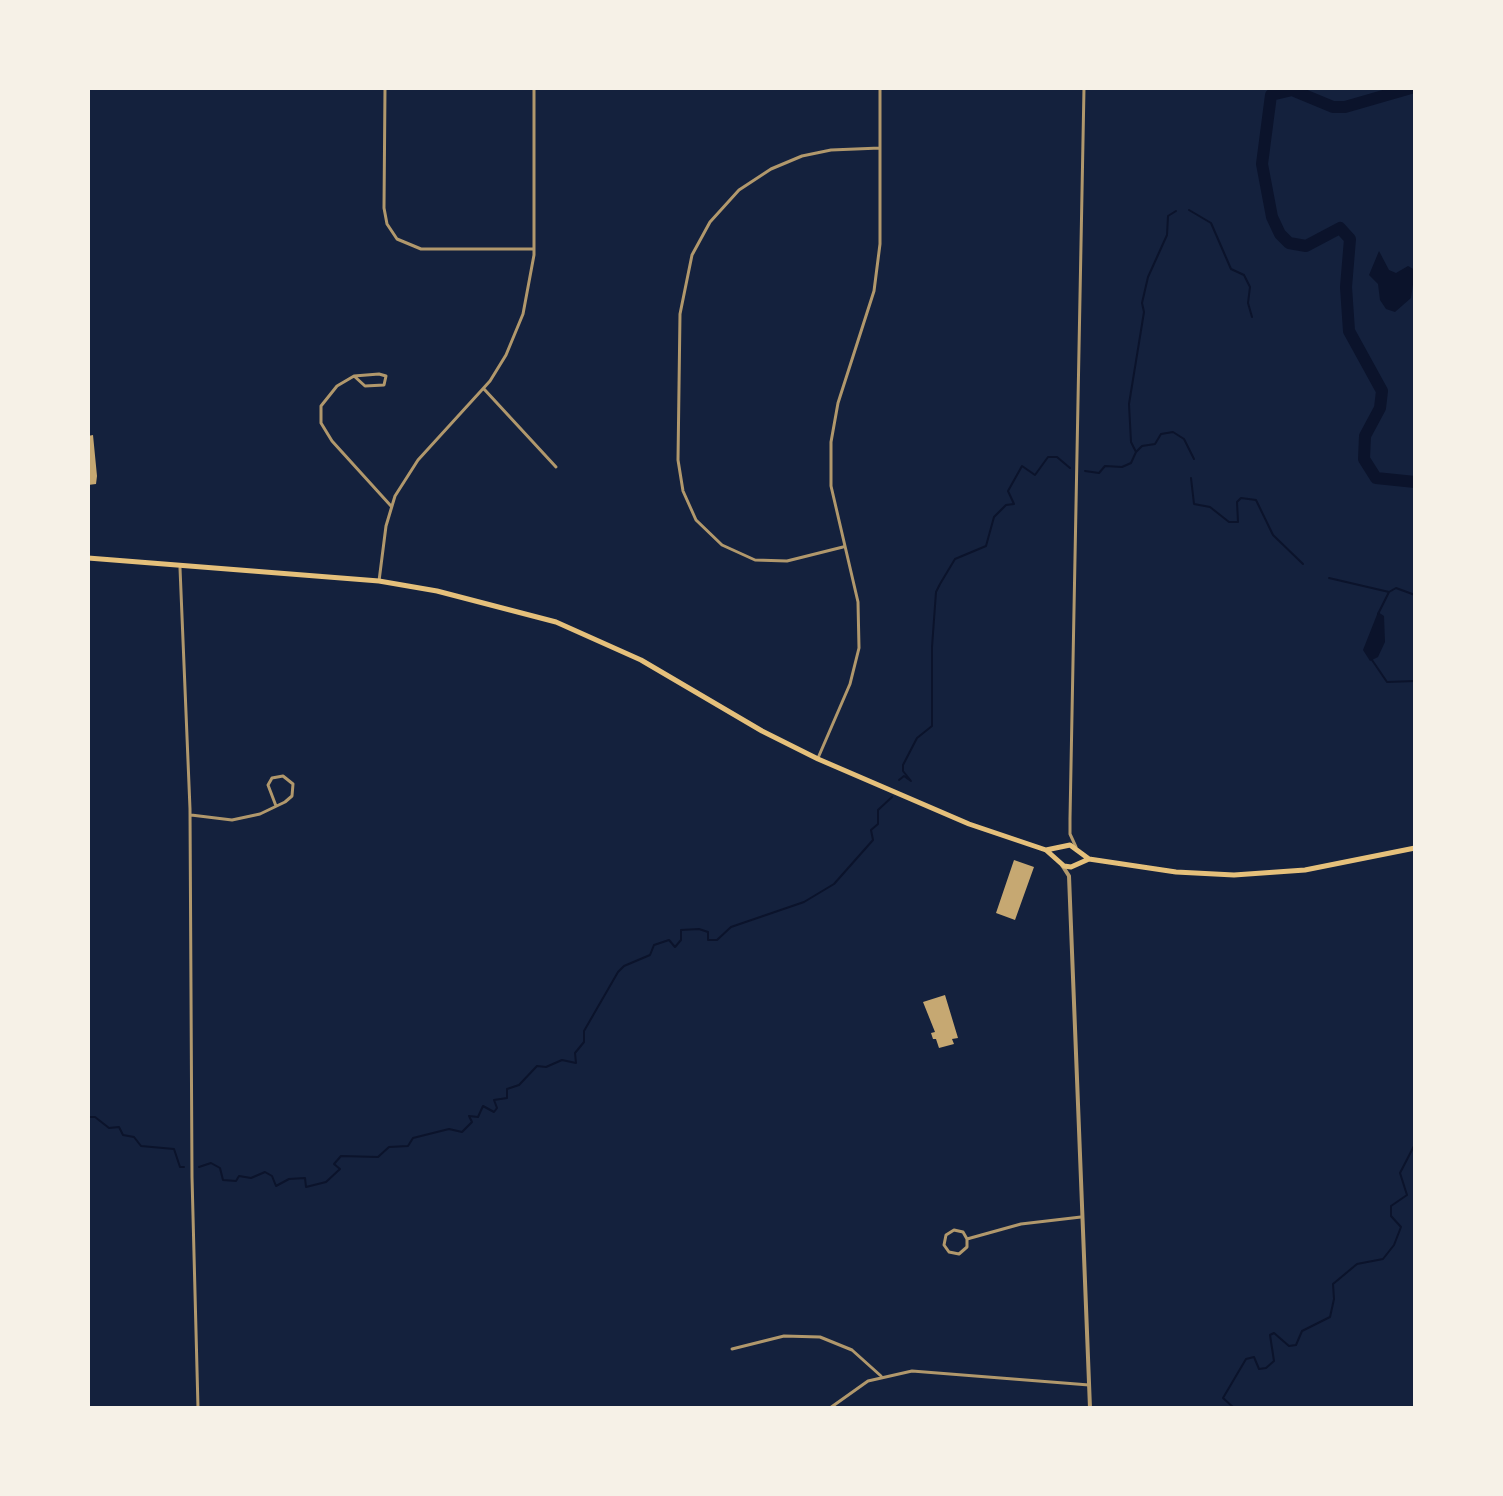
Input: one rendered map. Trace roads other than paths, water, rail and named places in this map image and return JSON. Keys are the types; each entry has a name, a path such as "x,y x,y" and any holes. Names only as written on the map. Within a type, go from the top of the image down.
{"main road":[{"path":"88,558 180,568 379,581 522,612 589,634 818,759 969,824 1046,850 1060,862 1076,865 1089,859"},
{"path":"1046,850 1063,847 1078,849 1089,859 1157,870 1234,875 1305,870 1415,848"},
{"path":"1060,862 1063,847"},
{"path":"1076,865 1078,849"}],"street":[{"path":"385,88 384,203 386,220 395,236 421,249 534,249"},
{"path":"379,581 391,506 412,468 484,389 517,329 530,284 534,249 534,88"},
{"path":"818,759 850,684 859,648 858,602 831,486 831,442 838,403 874,291 880,244 880,88"},
{"path":"1063,847 1070,834 1084,88"},
{"path":"843,547 787,561 755,560 722,545 696,520 683,491 678,460 680,314 692,255 710,222 739,190 771,169 802,156 831,150 880,148"},
{"path":"354,376 365,386 377,388 384,385 386,376 354,376 326,395 321,406 321,423 332,441 391,506"},
{"path":"484,389 556,467"},
{"path":"180,568 191,815 191,1166 198,1408"},
{"path":"191,815 242,819 276,806 293,793 292,782 283,776 275,777 268,785 276,806"},
{"path":"1070,834 1078,849"},
{"path":"1060,862 1069,876 1090,1408"},
{"path":"1069,876 1076,865"},
{"path":"967,1239 1021,1224 1082,1217"},
{"path":"952,1230 963,1232 967,1239 966,1249 959,1254 951,1253 944,1245 944,1237 952,1230"},
{"path":"732,1349 784,1336 820,1337 852,1350 881,1376"},
{"path":"830,1408 851,1391 881,1376 933,1371 1089,1385"}],"water":[{"path":"1379,251 1389,270 1396,273 1408,266 1415,270 1411,298 1395,312 1386,309 1380,300 1378,284 1369,275"},
{"path":"1378,612 1384,616 1385,642 1378,657 1370,661 1363,650"}],"waterway":[{"path":"1411,88 1345,107 1333,107 1292,90 1271,95 1262,164 1272,217 1280,234 1289,243 1306,246 1340,228 1350,239 1346,287 1349,331 1382,391 1380,408 1365,436 1364,459 1376,478 1415,482"},
{"path":"1189,210 1211,223 1231,269 1244,275 1250,287 1248,303 1252,317"},
{"path":"1136,452 1131,442 1129,404 1144,312 1142,303 1148,277 1167,235 1168,216 1176,211"},
{"path":"1085,471 1099,473 1105,466 1122,467 1131,463 1142,446 1155,444 1161,434 1173,432 1184,439 1194,459"},
{"path":"899,780 904,776 911,781 903,771 903,765 917,738 932,726 932,647 936,592 940,584 955,559 986,546 994,517 1006,505 1014,504 1008,491 1022,466 1035,475 1048,457 1057,457 1070,468"},
{"path":"1191,478 1194,504 1210,507 1229,522 1238,522 1237,502 1241,498 1256,500 1273,535 1303,564"},
{"path":"1329,578 1389,592"},
{"path":"1378,614 1389,592 1396,588 1415,595"},
{"path":"1372,660 1387,682 1415,681"},
{"path":"199,1167 211,1163 220,1168 223,1180 236,1181 239,1176 251,1178 265,1172 272,1176 276,1186 289,1179 305,1178 306,1187 326,1182 340,1169 334,1164 341,1156 378,1157 389,1147 408,1146 413,1138 449,1129 462,1132 472,1122 469,1116 478,1117 483,1106 494,1112 497,1108 494,1100 507,1098 507,1089 519,1085 537,1066 546,1067 562,1060 576,1063 575,1053 584,1042 584,1031 618,972 624,966 650,955 654,945 669,940 675,947 681,940 681,930 699,929 708,932 708,940 717,940 731,927 804,902 834,884 873,840 871,830 878,824 878,810 892,797"},
{"path":"88,1117 95,1117 109,1128 119,1127 123,1135 134,1137 141,1146 174,1149 180,1167 184,1167"},
{"path":"1234,1408 1223,1398 1246,1359 1254,1357 1259,1369 1266,1368 1274,1361 1270,1335 1274,1333 1289,1346 1296,1345 1302,1331 1330,1317 1333,1284 1357,1264 1383,1259 1394,1245 1401,1227 1391,1216 1391,1206 1407,1195 1400,1173 1415,1144"}]}
